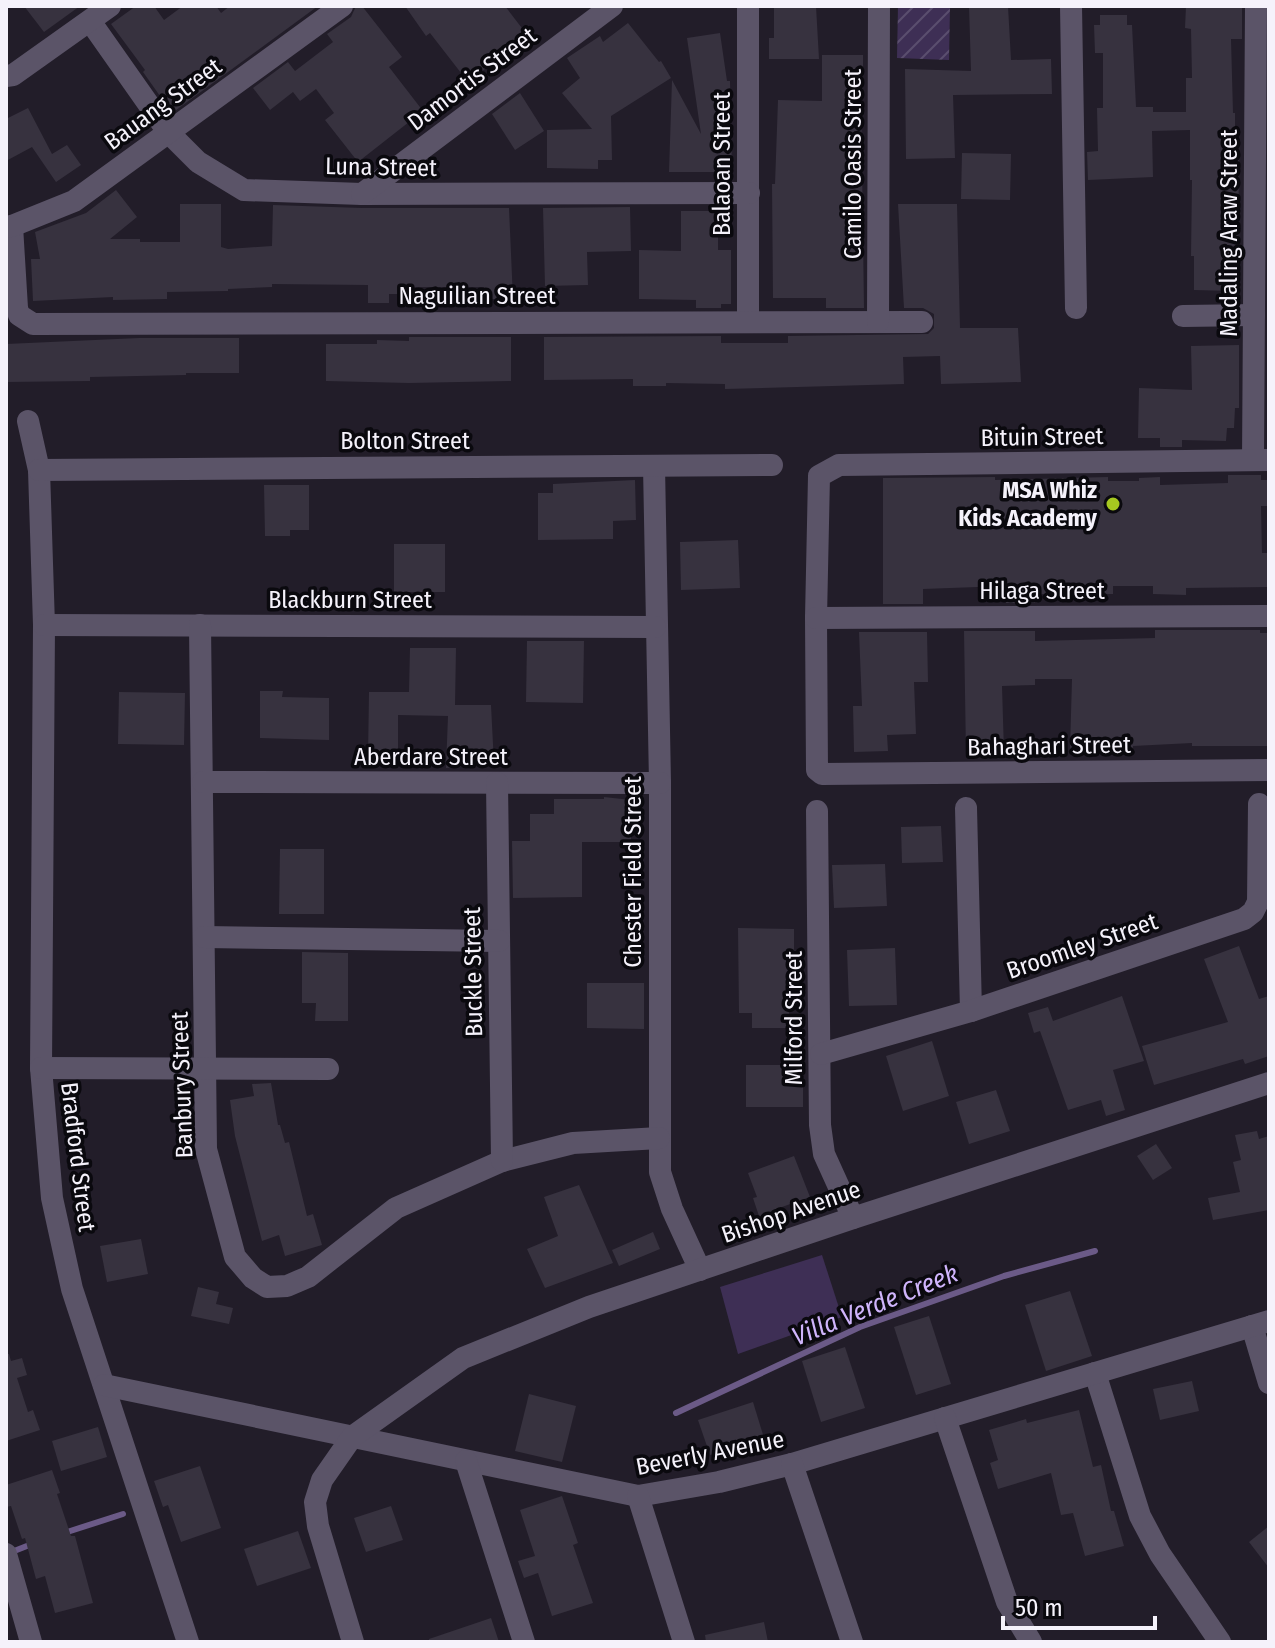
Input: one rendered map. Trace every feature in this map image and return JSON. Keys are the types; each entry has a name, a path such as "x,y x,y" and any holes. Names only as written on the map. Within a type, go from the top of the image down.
{"street":[{"path":"6,76 13,75 110,6"},
{"name":"Bauang Street","path":"9,226 74,201 342,6"},
{"name":"Damortis Street","path":"362,194 612,6"},
{"name":"Balaoan Street","path":"748,6 748,322"},
{"name":"Camilo Oasis Street","path":"878,322 879,6"},
{"path":"1071,6 1076,308"},
{"name":"Madaling Araw Street","path":"1256,6 1254,315 1261,460"},
{"name":"Luna Street","path":"90,21 168,132 198,162 244,190 362,194 749,193"},
{"name":"Naguilian Street","path":"9,226 17,308 19,315 33,324 922,322"},
{"path":"1183,316 1254,315"},
{"name":"Bradford Street","path":"28,421 39,470 44,625 41,1068 52,1198 72,1289 188,1642"},
{"name":"Bituin Street","path":"816,618 819,476 839,465 1261,460"},
{"name":"Bolton Street","path":"39,470 772,465"},
{"name":"Chester Field Street","path":"654,466 660,783 660,1172 672,1209 700,1270"},
{"name":"Hilaga Street","path":"816,618 1269,616"},
{"name":"Bahaghari Street","path":"816,618 817,770 822,774 1269,770"},
{"name":"Blackburn Street","path":"44,625 655,627"},
{"name":"Banbury Street","path":"200,625 206,1149 235,1257 253,1278 267,1287 287,1286 308,1277 396,1208 502,1161 573,1143 659,1138"},
{"name":"Aberdare Street","path":"203,782 660,783"},
{"name":"Buckle Street","path":"497,783 502,1161"},
{"name":"Broomley Street","path":"821,1054 971,1011 1244,919 1253,912 1258,902 1259,804"},
{"path":"966,808 971,1011"},
{"name":"Milford Street","path":"817,811 820,1125 824,1154 853,1218"},
{"path":"204,937 499,941"},
{"path":"41,1068 328,1069"},
{"name":"Bishop Avenue","path":"353,1642 318,1526 315,1502 322,1480 352,1437 463,1358 589,1307 1269,1083"},
{"path":"1260,1324 1269,1383"},
{"name":"Beverly Avenue","path":"104,1385 638,1496 719,1482 792,1464 1260,1324"},
{"path":"1095,1373 1140,1516 1160,1554 1220,1642"},
{"path":"945,1418 1007,1602 1031,1642"},
{"path":"466,1461 524,1642"},
{"path":"792,1464 852,1642"},
{"path":"638,1496 684,1642"},
{"path":"7,1559 31,1642"}],"shaded area":[{"path":"898,6 950,6 949,60 897,58"},
{"path":"822,1255 842,1317 738,1354 720,1287"}],"building":[{"path":"24,6 80,6 44,32"},
{"path":"136,6 154,6 164,20 183,6 216,6 221,13 230,6 318,6 172,113 111,24"},
{"path":"356,6 362,6 402,57 389,67 423,111 358,162 325,120 334,113 316,89 300,101 293,92 270,110 253,88 288,62 295,71 333,42 327,34 351,17"},
{"path":"405,6 505,6 528,36 468,82 430,33 426,36"},
{"path":"774,6 816,6 819,59 769,59 769,38 774,38"},
{"path":"969,6 1008,6 1011,60 1051,59 1052,94 953,95 955,158 906,159 905,69 971,71"},
{"path":"1186,6 1242,7 1242,39 1231,39 1235,155 1239,155 1238,256 1232,256 1232,291 1194,290 1190,130 1152,131 1153,177 1088,180 1087,152 1098,151 1097,108 1103,108 1103,53 1095,53 1094,25 1100,25 1100,15 1127,15 1127,25 1132,25 1136,107 1153,107 1153,112 1186,112 1186,78 1192,78 1191,29 1185,28"},
{"path":"628,23 661,61 671,78 611,116 612,160 598,160 598,169 547,168 547,130 592,129 562,93 580,78 567,58 600,36 603,42"},
{"path":"720,33 727,81 730,81 732,172 669,172 672,80 701,134 687,38"},
{"path":"822,55 863,55 864,308 826,308 826,298 773,298 772,184 775,184 778,100 822,101"},
{"path":"520,93 544,131 515,150 492,114"},
{"path":"28,108 52,154 67,145 81,165 56,182 32,147 6,161 6,119"},
{"path":"962,153 1011,154 1010,200 961,199"},
{"path":"116,190 137,217 110,239 180,242 180,204 221,204 221,247 228,249 272,246 273,205 509,208 513,299 484,299 484,287 412,287 412,294 389,294 389,303 368,303 368,285 272,284 272,287 228,291 167,292 167,299 113,300 113,297 33,301 31,259 40,259 35,232 86,213"},
{"path":"898,204 957,204 960,328 1018,328 1021,382 941,384 940,356 903,357 904,384 725,389 725,384 633,386 633,379 544,380 544,337 721,336 721,343 788,343 788,336 928,334 934,328 934,314 923,308 904,308"},
{"path":"630,207 631,251 587,252 588,285 545,286 543,208"},
{"path":"681,211 718,211 718,250 731,250 731,304 721,304 721,308 696,308 696,300 639,299 639,250 681,251"},
{"path":"409,337 511,337 511,381 326,381 326,344 377,344 377,340 409,341"},
{"path":"139,338 239,338 239,373 6,382 6,344"},
{"path":"1239,345 1239,408 1235,408 1234,428 1227,428 1226,441 1182,440 1182,447 1160,447 1160,438 1138,438 1139,388 1192,390 1191,346"},
{"path":"1228,475 1261,475 1261,480 1269,480 1269,506 1261,506 1262,553 1269,553 1269,587 1186,588 1186,595 1153,594 1153,586 1113,586 1113,594 1036,594 1035,603 1006,603 1005,586 923,589 923,604 883,604 883,478 995,477 995,480 1108,477 1108,481 1139,481 1139,478 1160,477 1160,485 1228,483"},
{"path":"635,480 636,520 613,521 613,539 538,540 538,493 553,493 553,484"},
{"path":"264,485 309,485 309,530 290,530 290,536 265,536"},
{"path":"738,540 740,588 681,590 680,542"},
{"path":"394,544 445,544 445,592 394,592"},
{"path":"1155,630 1260,630 1260,633 1269,633 1269,746 1192,746 1192,743 1133,746 1133,751 1070,749 1072,679 1035,679 1035,685 1002,686 1004,752 966,754 964,631 1035,631 1035,641 1155,638"},
{"path":"859,632 927,632 928,682 914,682 916,734 887,735 888,751 854,752 853,706 862,706"},
{"path":"527,641 584,641 583,703 526,702"},
{"path":"410,648 456,648 455,705 491,705 494,764 446,768 448,716 398,715 398,758 368,757 369,692 409,692"},
{"path":"260,691 283,691 282,697 329,698 329,740 260,738"},
{"path":"119,692 185,693 184,745 118,744"},
{"path":"604,797 631,800 631,842 582,842 582,897 513,898 512,841 530,841 530,814 554,814 554,799"},
{"path":"941,826 943,862 902,863 901,827"},
{"path":"280,849 324,849 324,914 279,914"},
{"path":"885,864 887,906 834,908 832,865"},
{"path":"738,928 794,929 789,1028 752,1028 752,1013 739,1013"},
{"path":"1239,946 1259,999 1269,996 1269,1056 1245,1064 1243,1059 1154,1085 1142,1046 1228,1022 1204,959"},
{"path":"895,948 897,1005 849,1006 847,950"},
{"path":"302,952 348,953 348,1021 315,1021 316,1003 302,1003"},
{"path":"587,983 644,983 644,1029 587,1028"},
{"path":"1122,996 1144,1061 1113,1070 1125,1110 1106,1116 1101,1100 1068,1110 1040,1031 1034,1033 1028,1013 1048,1007 1053,1021"},
{"path":"932,1041 949,1096 903,1111 886,1056"},
{"path":"746,1065 803,1065 803,1107 746,1107"},
{"path":"271,1083 278,1125 285,1143 289,1142 307,1216 313,1214 322,1245 285,1256 279,1235 262,1241 235,1136 230,1100 254,1096 252,1084"},
{"path":"996,1090 1010,1131 969,1144 956,1102"},
{"path":"1257,1131 1259,1139 1269,1136 1269,1210 1213,1220 1208,1198 1240,1192 1233,1162 1241,1160 1235,1135"},
{"path":"1156,1144 1172,1168 1153,1180 1137,1156"},
{"path":"794,1156 810,1197 782,1207 785,1216 762,1225 753,1198 757,1197 748,1173"},
{"path":"579,1185 613,1263 545,1288 527,1249 558,1236 544,1197"},
{"path":"653,1232 660,1249 619,1266 612,1250"},
{"path":"141,1239 148,1274 107,1282 100,1246"},
{"path":"198,1287 219,1292 216,1304 233,1308 229,1324 191,1316"},
{"path":"1070,1291 1092,1356 1046,1371 1025,1305"},
{"path":"929,1316 951,1384 916,1395 894,1327"},
{"path":"845,1347 865,1408 821,1422 802,1361"},
{"path":"6,1354 9,1354 11,1361 22,1358 27,1375 17,1378 28,1412 33,1410 40,1430 6,1441"},
{"path":"1192,1381 1199,1411 1160,1420 1153,1389"},
{"path":"529,1394 576,1406 562,1462 515,1451"},
{"path":"753,1402 764,1438 710,1455 698,1420"},
{"path":"1079,1410 1093,1467 1101,1465 1111,1511 1114,1511 1124,1546 1085,1556 1073,1513 1061,1515 1051,1473 998,1489 990,1463 998,1460 989,1430 1026,1419 1027,1423"},
{"path":"98,1427 107,1457 61,1471 52,1441"},
{"path":"200,1466 221,1528 181,1542 168,1505 163,1507 154,1481"},
{"path":"52,1470 71,1536 75,1536 93,1603 55,1613 45,1576 36,1579 25,1538 22,1539 11,1506 6,1507 6,1485"},
{"path":"562,1496 578,1543 573,1545 593,1603 552,1616 538,1573 524,1578 518,1561 535,1556 520,1510"},
{"path":"391,1506 403,1540 366,1552 354,1518"},
{"path":"1269,1526 1269,1568 1249,1542"},
{"path":"298,1531 311,1568 257,1586 244,1549"},
{"path":"491,1618 499,1642 429,1642 429,1639"},
{"path":"764,1622 768,1642 706,1642 705,1635"}],"waterway":[{"name":"Villa Verde Creek","path":"676,1413 860,1327 1004,1276 1095,1251"},
{"name":"Villa Verde Creek","path":"61,1534 123,1514"},
{"name":"Villa Verde Creek","path":"9,1553 32,1544"}],"place":[{"name":"MSA Whiz Kids Academy","path":"1113,504"}]}
